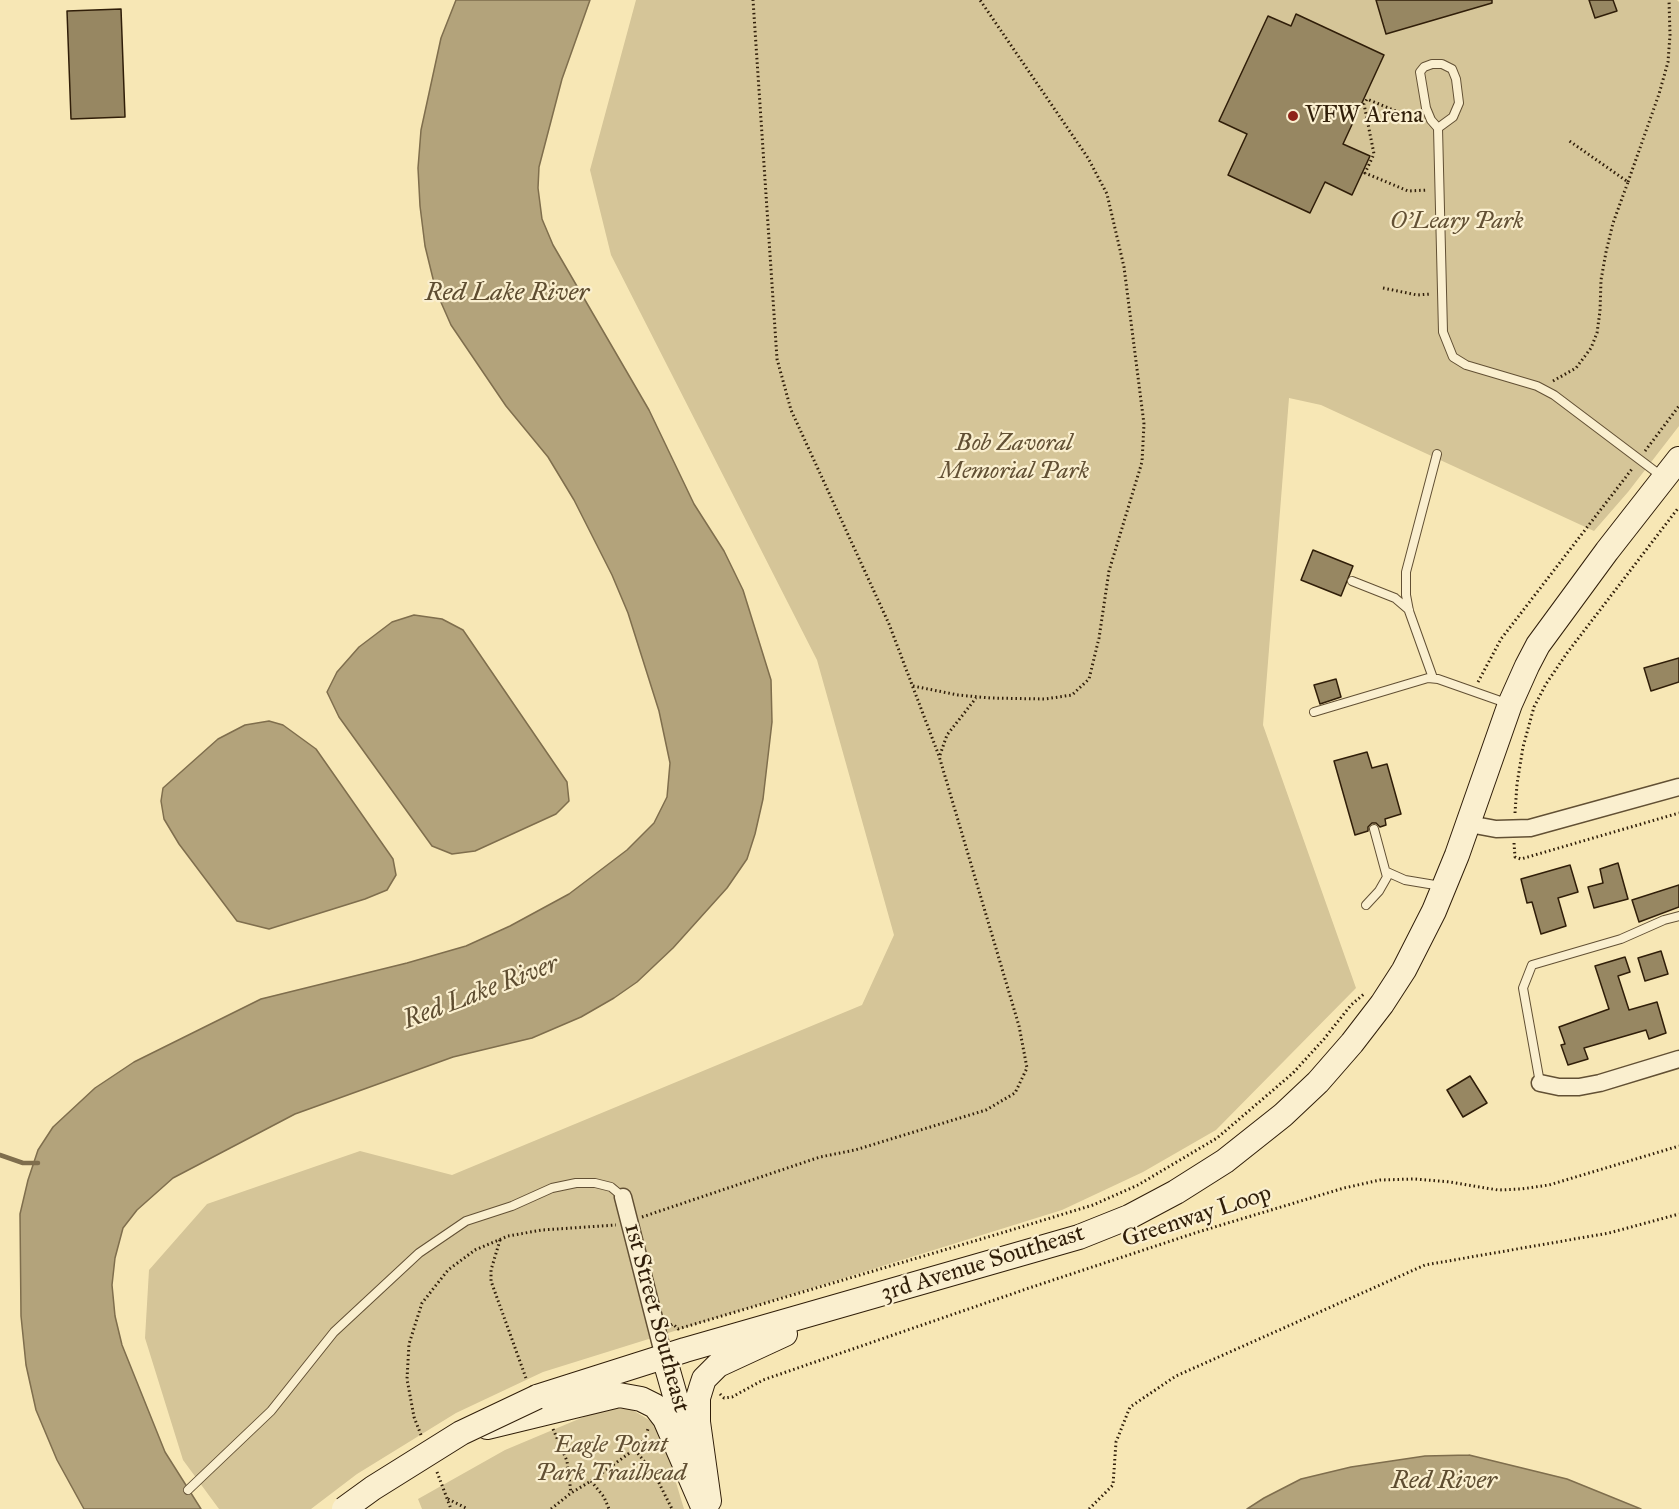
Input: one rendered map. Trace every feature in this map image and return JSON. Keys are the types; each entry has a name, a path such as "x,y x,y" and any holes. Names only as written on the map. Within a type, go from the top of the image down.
{"street":[{"name":"3rd Avenue Southeast","path":"344,1509 373,1488 461,1433 541,1405 664,1357 1079,1237 1129,1217 1176,1192 1226,1161 1283,1115 1318,1082 1352,1044 1404,970 1422,937 1444,886 1469,824 1510,704 1538,645 1679,459"},
{"path":"1469,824 1496,829 1515,829 1548,824 1679,787"},
{"path":"1540,1083 1558,1087 1590,1085 1679,1059"},
{"name":"1st Street Southeast","path":"623,1197 664,1357 707,1509"},
{"path":"707,1509 698,1398 704,1379 718,1365 858,1300"},
{"path":"541,1405 619,1395 641,1399 655,1406 665,1419 707,1509"}],"lane":[{"path":"1438,128 1453,117 1459,103 1456,79 1452,69 1442,64 1432,63 1420,72 1427,112 1438,128 1443,332 1453,357 1466,365 1537,386 1554,395 1664,478"},
{"path":"1433,678 1409,611 1406,572 1437,454"},
{"path":"1352,581 1395,598 1409,611"},
{"path":"1314,712 1423,678 1433,678 1510,704"},
{"path":"1366,905 1384,885 1387,872 1374,829"},
{"path":"1387,872 1405,880 1444,886"},
{"path":"1540,1083 1523,988 1532,965 1621,939 1664,920 1679,916"},
{"path":"188,1490 271,1411 334,1332 419,1253 465,1221 512,1206 552,1188 576,1184 595,1183 611,1187 623,1197"}],"path":[{"path":"422,1437 414,1417 406,1379 410,1344 422,1303 448,1270 475,1250 501,1239 542,1230 614,1225 631,1221 820,1157 855,1150 986,1110 1016,1094 1027,1068 1019,1026 939,756 889,624 790,410 777,358 753,0"},
{"path":"913,686 977,697 1045,699 1072,695 1089,679 1099,639 1109,571 1142,462 1144,424 1124,267 1107,194 1088,158 980,0"},
{"path":"1537,386 1557,380 1575,368 1591,348 1597,333 1601,280 1613,223 1659,94 1668,62 1669,0"},
{"path":"1427,112 1405,115 1367,99 1364,104 1374,154 1365,173 1408,191 1439,190"},
{"path":"1568,140 1628,182"},
{"path":"1383,288 1417,295 1442,293"},
{"path":"1474,692 1483,670 1501,639 1679,406"},
{"path":"1679,507 1567,653 1534,707 1516,784 1515,856 1521,859 1679,813"},
{"path":"939,756 947,735 977,697"},
{"path":"673,1324 678,1329 987,1238 1093,1205 1138,1185 1217,1138 1293,1073 1351,1005 1364,994"},
{"name":"Greenway Loop","path":"718,1391 724,1398 732,1397 764,1380 1032,1287 1198,1232 1344,1188 1380,1180 1415,1179 1498,1190 1521,1189 1550,1185 1679,1146"},
{"path":"1089,1509 1113,1485 1116,1442 1130,1407 1176,1376 1425,1265 1609,1233 1679,1215"},
{"path":"501,1239 490,1270 491,1281 528,1382 548,1417 567,1461 571,1493"},
{"path":"551,1509 635,1449 645,1438 649,1425"},
{"path":"635,1449 654,1473 672,1509"},
{"path":"435,1468 451,1509"},
{"path":"591,1481 604,1497 609,1509"},
{"path":"448,1499 468,1509"}],"green space":[{"name":"Bob Zavoral Memorial Park","path":"636,0 1677,0 1679,2 1679,426 1628,492 1594,531 1321,405 1289,398 1263,725 1356,988 1216,1130 1143,1172 1062,1210 543,1372 456,1413 357,1474 311,1509 219,1509 183,1460 145,1338 149,1270 207,1204 360,1151 452,1175 862,1005 894,935 817,660 611,255 590,170"},
{"name":"Eagle Point Park Trailhead","path":"605,1408 631,1409 659,1426 684,1509 422,1509 418,1499 505,1450"}],"water":[{"name":"Red Lake River","path":"456,0 590,0 562,79 539,167 538,188 542,219 553,245 649,410 694,504 724,551 743,590 771,680 772,722 763,799 755,834 747,859 727,888 673,948 637,982 614,998 581,1017 532,1038 453,1057 295,1114 173,1178 137,1210 123,1228 115,1258 112,1285 115,1316 122,1345 165,1452 201,1509 84,1509 57,1460 36,1410 26,1365 21,1316 20,1214 38,1150 53,1127 95,1088 134,1062 261,999 466,946 510,926 569,894 627,850 654,823 667,797 670,763 659,711 628,613 612,575 574,500 548,457 506,406 451,325 436,291 425,246 418,168 421,130 441,38"},
{"path":"414,615 442,619 463,630 567,782 569,801 556,814 475,851 452,854 432,846 339,717 327,692 337,672 359,647 392,622"},
{"path":"269,721 283,725 316,749 393,859 396,875 387,890 269,929 237,921 179,844 164,819 161,801 163,788 218,739 245,725"},
{"name":"Red River","path":"1469,1455 1567,1479 1641,1509 1247,1509 1301,1479 1351,1467 1425,1456"}],"building":[{"path":"1376,0 1492,0 1492,3 1386,34"},
{"path":"1589,0 1613,0 1617,11 1595,18"},
{"path":"121,9 125,117 71,119 67,11"},
{"path":"1296,14 1384,55 1343,144 1370,156 1352,195 1325,182 1310,213 1228,175 1247,134 1219,121 1268,16 1291,26"},
{"path":"1313,550 1353,566 1341,596 1301,580"},
{"path":"1679,658 1679,682 1651,691 1644,668"},
{"path":"1336,679 1341,697 1320,704 1314,685"},
{"path":"1367,752 1372,768 1387,764 1401,814 1385,819 1386,825 1380,827 1372,823 1368,831 1355,835 1334,761"},
{"path":"1618,863 1628,899 1594,908 1588,887 1603,883 1600,869"},
{"path":"1570,865 1578,892 1558,898 1566,926 1541,934 1532,902 1527,903 1521,879"},
{"path":"1679,885 1679,907 1639,922 1632,900"},
{"path":"1661,951 1668,974 1645,981 1638,958"},
{"path":"1625,957 1630,972 1618,976 1629,1010 1657,1002 1666,1033 1649,1039 1646,1030 1584,1048 1588,1059 1568,1065 1561,1045 1565,1044 1559,1027 1609,1009 1595,966"},
{"path":"1470,1076 1487,1103 1463,1117 1447,1090"}],"waterway":[{"path":"0,1155 23,1163 38,1163"}],"place":[{"name":"VFW Arena","path":"1293,116"}],"park label":[{"name":"O'Leary Park","path":"1457,222"}]}
